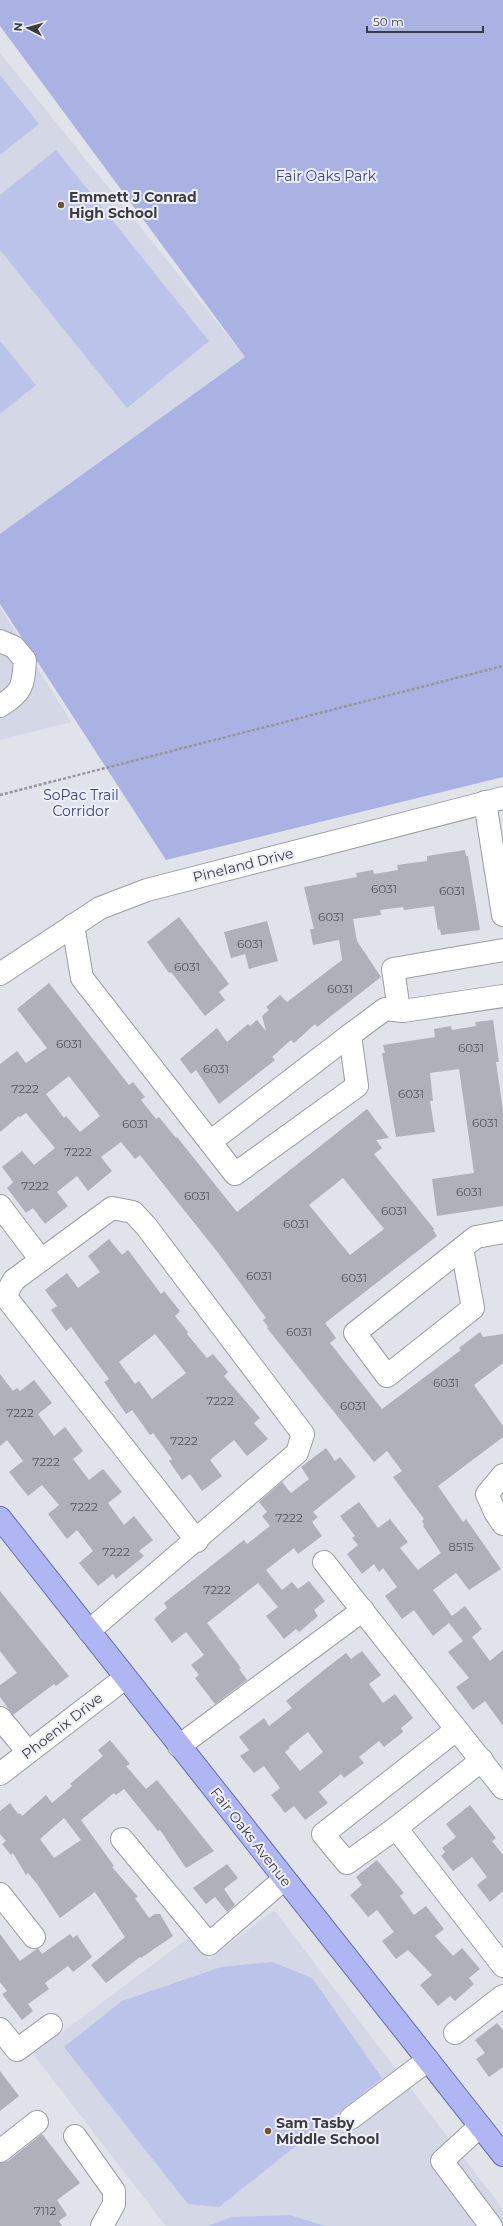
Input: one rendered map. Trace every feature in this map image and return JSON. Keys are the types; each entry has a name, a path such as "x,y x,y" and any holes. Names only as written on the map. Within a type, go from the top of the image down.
{"main road":[{"name":"Fair Oaks Avenue","path":"0,1518 124,1678 503,2155"}],"street":[{"path":"0,641 14,647 25,660 24,684 15,697 0,706"},
{"path":"494,800 503,915"},
{"name":"Pineland Drive","path":"0,974 100,908 147,890 494,800"},
{"path":"73,925 82,978 235,1174 357,1086 350,1035"},
{"path":"399,1010 393,969 503,950"},
{"path":"210,1142 385,1009 399,1010 503,996"},
{"path":"0,1206 41,1260"},
{"path":"89,1631 197,1540 297,1453 303,1434 146,1226 133,1212 112,1208 14,1280 5,1296 197,1540"},
{"path":"462,1248 473,1308 387,1376 355,1333 462,1248 476,1237 503,1232"},
{"path":"503,1475 487,1494 495,1512 503,1524"},
{"path":"324,1562 503,1788"},
{"path":"179,1746 363,1610"},
{"name":"Phoenix Drive","path":"0,1774 124,1678"},
{"path":"0,1718 28,1752"},
{"path":"456,1730 323,1834 347,1863 396,1828 482,1760"},
{"path":"396,1828 503,1966"},
{"path":"122,1839 209,1944 284,1879"},
{"path":"0,1894 34,1937"},
{"path":"455,2032 503,1996"},
{"path":"0,2029 17,2050 51,2025"},
{"path":"351,2118 428,2060"},
{"path":"0,2151 37,2122"},
{"path":"480,2126 442,2161 491,2226"},
{"path":"74,2136 114,2191 114,2204 102,2226"}],"path":[{"path":"0,795 503,666"}],"shaded area":[{"name":"Emmett J Conrad High School","path":"0,53 245,357 0,534"},
{"path":"0,75 39,124 0,155"},
{"path":"56,150 209,341 127,408 0,250 0,195"},
{"path":"0,341 36,385 0,414"},
{"path":"0,607 71,722 0,740"},
{"name":"Sam Tasby Middle School","path":"274,1910 503,2209 503,2226 166,2226 33,2054 191,1936 209,1959"},
{"path":"272,1962 312,1978 382,2078 219,2207 188,2204 64,2047 122,2001 221,1967"},
{"path":"290,2215 325,2226 208,2226 232,2217"}],"green space":[{"name":"Fair Oaks Park","path":"0,0 503,0 503,777 166,860 0,604 0,534 245,357 0,26"}],"building":[{"path":"465,850 466,856 468,856 480,930 441,935 440,929 438,930 434,906 404,910 403,907 380,910 381,915 353,919 357,941 381,977 317,1027 315,1024 294,1043 291,1040 272,1057 275,1060 219,1104 196,1070 191,1074 180,1059 217,1028 227,1042 248,1024 250,1026 257,1020 266,1031 262,1016 269,1010 266,1007 280,995 287,1002 342,960 339,940 313,945 310,929 314,929 304,887 357,877 356,873 373,870 374,874 398,870 397,865 427,861 427,856"},
{"path":"179,917 229,984 219,992 225,1000 205,1016 171,972 169,973 147,942"},
{"path":"267,921 278,961 249,969 245,954 231,958 224,932"},
{"path":"49,983 129,1085 133,1082 145,1097 141,1100 156,1119 159,1117 176,1138 177,1137 237,1212 367,1109 389,1138 376,1140 382,1148 374,1154 434,1229 433,1230 437,1236 325,1323 336,1338 330,1343 382,1409 461,1350 459,1348 480,1332 483,1337 503,1334 503,1363 474,1385 503,1426 503,1437 438,1486 463,1522 466,1519 501,1569 469,1590 456,1573 433,1590 452,1616 465,1606 482,1629 472,1637 490,1661 503,1650 503,1726 485,1701 473,1710 456,1687 469,1678 448,1652 463,1641 449,1623 433,1636 414,1610 402,1619 385,1596 397,1587 383,1568 379,1572 374,1564 362,1574 347,1554 358,1545 352,1538 355,1536 340,1516 359,1502 378,1528 390,1519 408,1542 400,1548 418,1570 441,1553 423,1526 422,1521 424,1519 393,1477 402,1471 387,1451 374,1462 267,1328 268,1327 263,1320 266,1318 219,1254 140,1155 135,1159 121,1142 101,1157 112,1171 88,1191 77,1176 57,1192 68,1206 45,1224 33,1208 26,1213 7,1188 13,1182 2,1167 22,1151 34,1165 55,1148 26,1113 20,1117 19,1116 0,1132 0,1064 17,1051 26,1063 47,1048 17,1009","holes":["69,1076 100,1116 80,1132 66,1116 64,1118 46,1094","343,1178 384,1229 350,1255 309,1205"]},
{"path":"493,1020 499,1062 496,1062 503,1110 503,1206 437,1216 432,1179 474,1173 459,1069 430,1073 433,1101 430,1101 435,1132 396,1137 382,1053 385,1053 383,1045 435,1037 434,1029 451,1026 452,1030 476,1026 475,1022"},
{"path":"109,1239 122,1255 128,1250 161,1294 164,1291 180,1311 175,1316 188,1332 187,1334 207,1358 213,1354 228,1372 224,1376 260,1418 254,1423 268,1439 247,1456 234,1440 210,1460 222,1476 202,1491 190,1474 182,1480 169,1461 172,1459 153,1433 150,1435 132,1410 126,1414 104,1382 109,1379 71,1327 66,1331 51,1310 57,1306 45,1290 67,1273 78,1288 100,1272 88,1256","holes":["155,1334 186,1373 152,1399 139,1381 135,1384 119,1362"]},
{"path":"0,1374 13,1391 17,1388 20,1391 34,1380 52,1403 38,1414 54,1436 65,1427 83,1451 73,1459 89,1480 103,1469 122,1492 108,1503 124,1525 134,1516 153,1540 139,1551 144,1556 116,1579 113,1574 98,1586 79,1563 93,1551 77,1530 67,1539 48,1514 59,1505 42,1485 28,1496 9,1472 23,1461 7,1440 0,1446"},
{"path":"326,1448 335,1461 340,1457 356,1477 313,1512 318,1517 312,1522 322,1536 298,1554 294,1548 266,1570 282,1590 292,1582 298,1589 309,1581 325,1601 314,1610 318,1616 299,1632 296,1629 284,1639 266,1616 278,1607 258,1583 207,1623 241,1668 239,1669 247,1680 215,1704 195,1678 199,1675 191,1665 204,1655 186,1632 172,1643 154,1619 167,1608 164,1603 244,1540 247,1544 270,1526 262,1516 267,1512 259,1502 282,1482 291,1493 309,1479 301,1467"},
{"path":"0,1591 69,1676 56,1686 54,1684 13,1715 0,1697 0,1685 17,1673 0,1651"},
{"path":"362,1651 381,1675 369,1684 383,1703 395,1694 413,1718 401,1728 403,1732 384,1747 379,1741 359,1757 364,1763 344,1778 341,1774 319,1792 328,1803 305,1820 294,1806 285,1813 271,1795 280,1788 264,1766 254,1773 240,1756 249,1750 239,1737 264,1718 269,1726 292,1708 286,1701 346,1653 351,1659","holes":["308,1732 323,1752 300,1771 285,1752"]},
{"path":"110,1740 130,1764 126,1766 146,1789 157,1780 214,1851 186,1868 160,1830 158,1831 124,1789 116,1795 114,1793 81,1820 114,1866 112,1867 138,1897 135,1898 149,1918 155,1914 160,1914 173,1936 141,1958 140,1957 106,1983 91,1965 125,1937 95,1892 60,1918 37,1884 28,1873 26,1875 13,1853 11,1855 2,1844 6,1841 0,1834 0,1811 10,1803 18,1814 20,1813 22,1816 46,1795 52,1803 72,1786 70,1784 103,1756 98,1750","holes":["64,1818 81,1840 54,1858 40,1839"]},
{"path":"470,1805 496,1838 492,1841 503,1855 503,1891 490,1902 477,1885 487,1877 472,1857 453,1871 441,1856 445,1852 442,1848 456,1837 446,1824"},
{"path":"377,1860 404,1893 400,1896 414,1915 426,1906 444,1929 435,1936 453,1956 462,1948 480,1969 469,1978 474,1984 455,2001 450,1996 438,2006 420,1985 432,1975 408,1950 396,1959 382,1941 394,1932 377,1910 368,1917 350,1895 362,1885 356,1877"},
{"path":"227,1864 238,1878 224,1889 235,1905 227,1912 215,1897 206,1904 193,1888"},
{"path":"0,1934 20,1961 38,1948 42,1954 70,1934 73,1938 77,1935 92,1957 73,1972 68,1966 45,1983 49,1989 28,2004 33,2011 22,2020 2,1994 7,1991 0,1982"},
{"path":"497,2023 503,2030 503,2067 489,2077 476,2059 485,2053 475,2040"},
{"path":"0,2071 19,2096 0,2111"},
{"path":"42,2134 80,2183 57,2200 67,2215 59,2221 62,2226 0,2226 0,2163 8,2161"}],"place":[{"name":"Emmett J Conrad High School","path":"61,205"},
{"name":"Sam Tasby Middle School","path":"268,2131"}],"park label":[{"name":"SoPac Trail Corridor","path":"81,804"}]}
